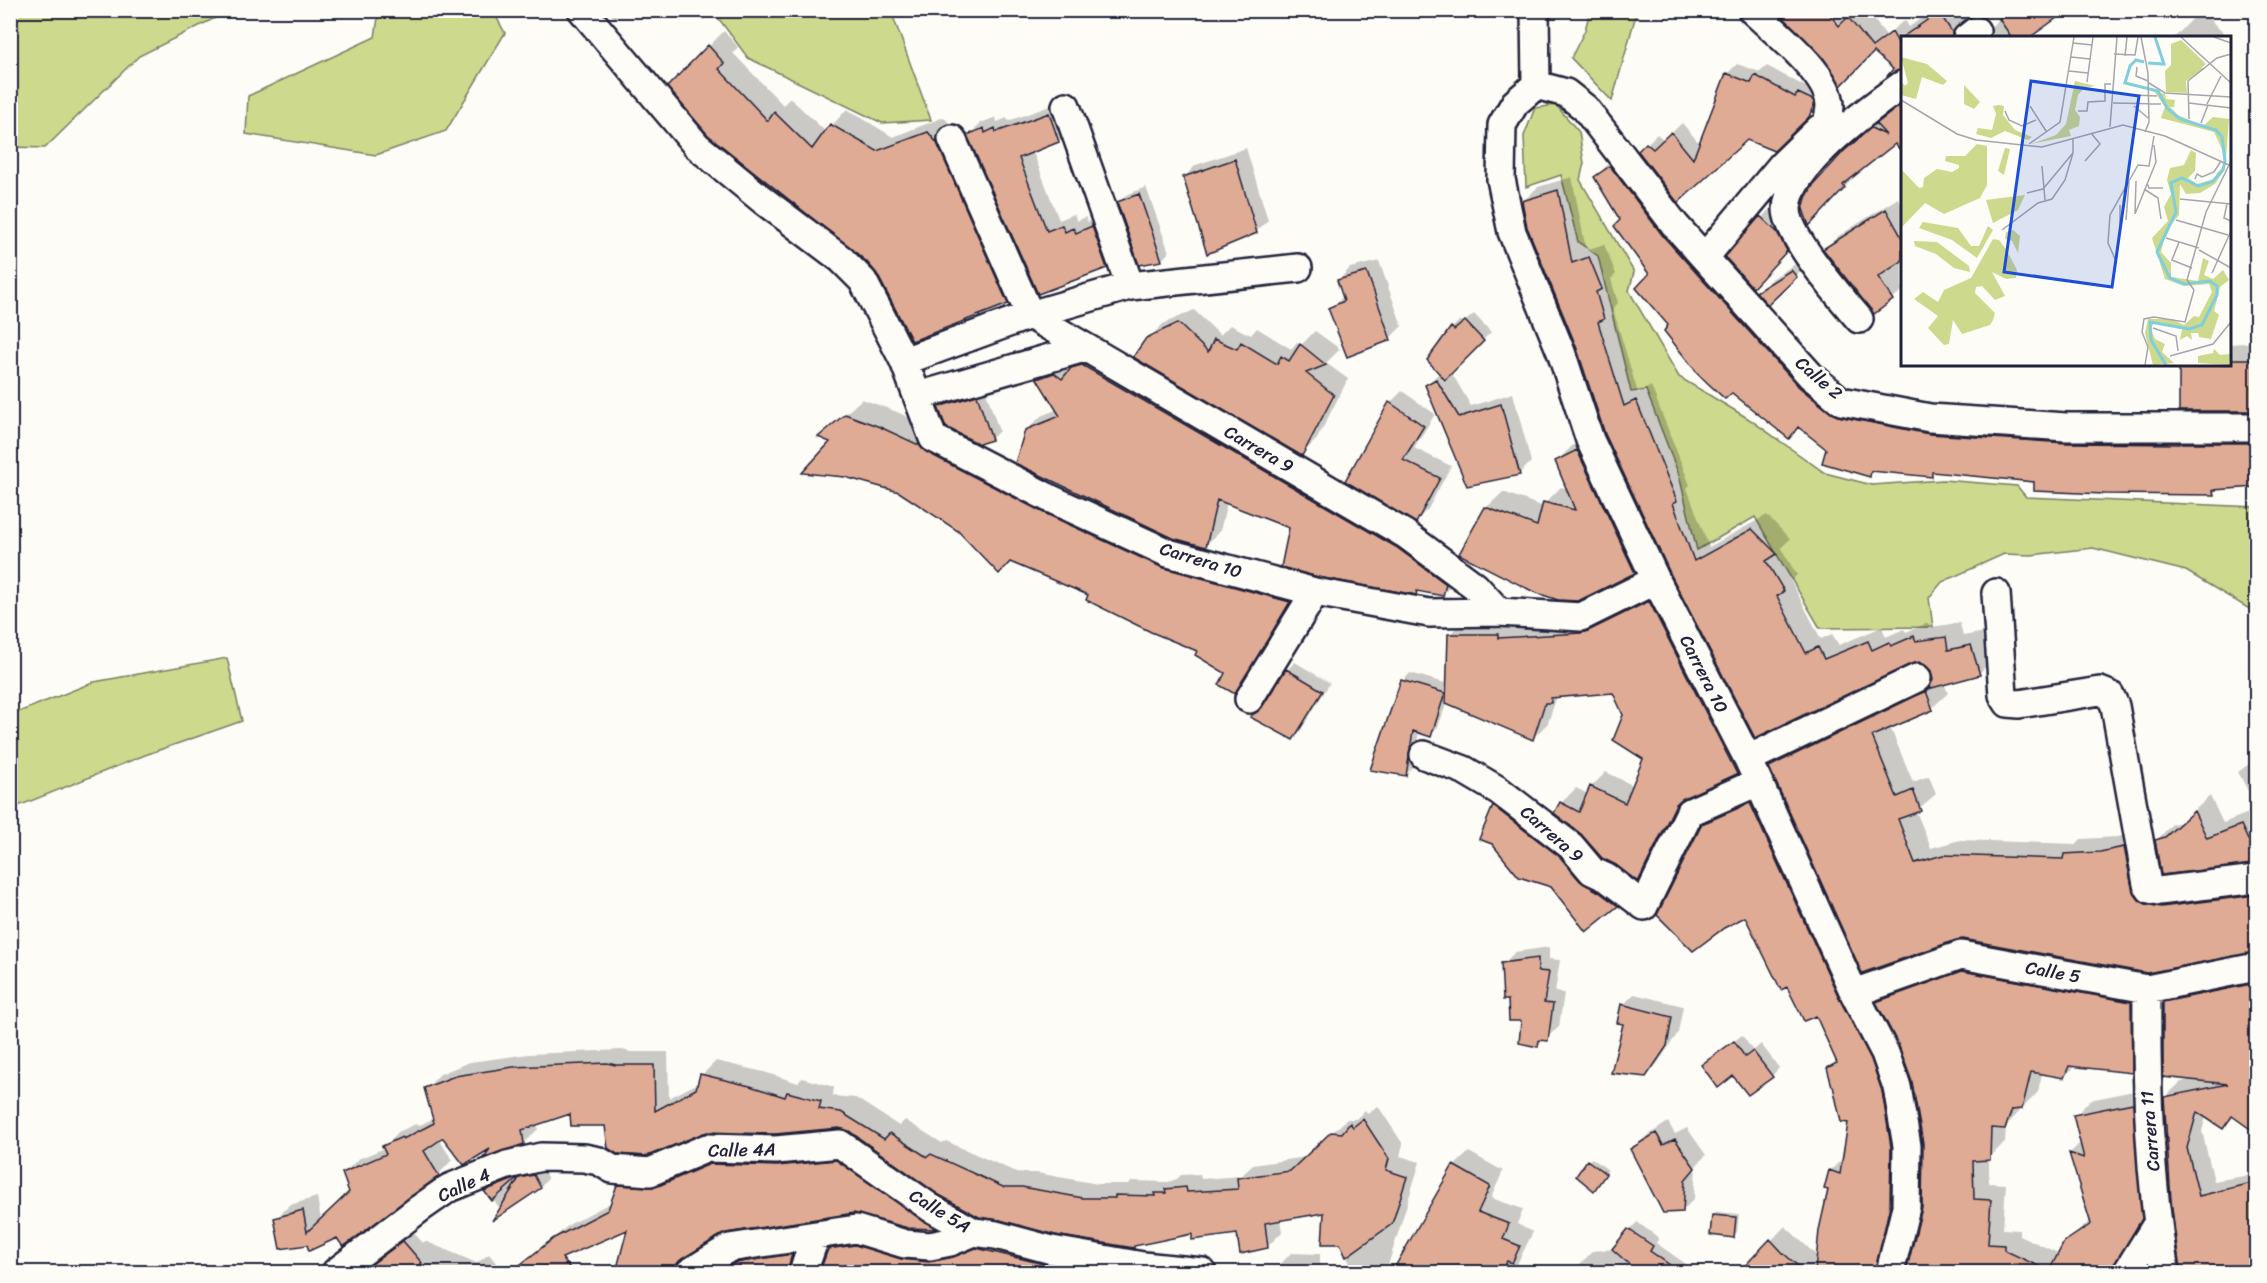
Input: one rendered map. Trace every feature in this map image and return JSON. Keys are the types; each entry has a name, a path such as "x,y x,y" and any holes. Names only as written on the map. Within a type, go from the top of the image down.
{"street":[{"name":"Carrera 10","path":"582,10 697,146 764,201 841,259 863,282 904,361 933,438 1049,498 1168,553 1315,592 1429,613 1499,612"},
{"path":"1535,10 1536,85"},
{"path":"1752,10 1806,61 1826,90 1830,105 1827,124"},
{"name":"Carrera 10","path":"1536,85 1515,103 1502,125 1501,179 1512,232 1561,352 1590,440 1656,580 1753,770 1854,993 1884,1053 1897,1086 1907,1146 1906,1207 1890,1272"},
{"name":"Calle 2","path":"1536,85 1566,93 1585,108 1675,225 1811,376 1841,401 1930,418 1953,420 2066,427 2256,427"},
{"path":"1859,319 1831,286 1790,225 1787,209 1791,192 1802,173 1826,146 1901,86"},
{"path":"1066,106 1130,286"},
{"path":"1705,257 1782,165 1819,129 1827,124 1858,118"},
{"path":"952,139 1030,315"},
{"path":"904,361 1030,315 1130,286 1298,268"},
{"name":"Carrera 9","path":"1030,315 1405,534 1475,586 1499,612"},
{"path":"918,396 1084,348"},
{"path":"1499,612 1581,617 1656,580"},
{"path":"1249,699 1315,592"},
{"path":"1996,592 2003,695 2008,703 2019,704 2100,691 2110,695 2115,706 2147,884 2150,889 2159,891 2256,879"},
{"path":"1753,770 1917,678"},
{"name":"Carrera 9","path":"1424,755 1464,770 1498,790 1571,846 1592,870 1607,878 1644,906 1690,812 1753,770"},
{"name":"Calle 5","path":"1854,993 1961,955 2147,989 2256,967"},
{"name":"Carrera 11","path":"2147,989 2146,1083 2157,1224 2165,1272"},
{"name":"Calle 4A","path":"612,1169 650,1172 707,1148 776,1150 840,1144"},
{"name":"Calle 5A","path":"840,1144 931,1208 974,1232 996,1235 1052,1250 1143,1266 1202,1272"},
{"name":"Calle 4","path":"336,1272 449,1188 507,1165 541,1157 584,1158 599,1161 612,1169"},
{"path":"2127,1272 2157,1224"},
{"path":"690,1272 729,1248 856,1229 905,1244 930,1246 950,1242 974,1232"},
{"path":"802,1272 816,1235"},
{"path":"1075,1272 1084,1267 1110,1260"}],"green space":[{"path":"11,10 229,11 139,56 45,148 11,147"},
{"path":"379,11 493,11 505,33 446,131 376,155 246,134 248,96 375,37"},
{"path":"713,11 891,11 931,120 882,123 748,58"},
{"path":"1590,11 1637,11 1612,101 1571,58 1585,30"},
{"path":"1556,105 1579,132 1584,163 1580,180 1634,272 1629,291 1679,377 1749,419 1825,473 1872,485 1943,480 2017,486 2026,497 2256,507 2256,613 2186,571 2093,548 2031,555 2004,554 1942,582 1929,598 1933,627 1820,628 1755,517 1697,550 1679,475 1646,390 1631,392 1598,256 1578,242 1561,175 1526,187 1524,136 1535,108"},
{"path":"227,658 242,721 145,755 11,809 11,715 94,682"}],"building":[{"path":"1776,10 1826,10 1839,26 1848,17 1872,47 1892,32 1901,48 1901,70 1888,75 1893,69 1874,52 1841,86 1822,56"},
{"path":"2012,10 2068,10 2032,36 2011,36 1999,19"},
{"path":"1939,12 1952,32 1952,36 1904,36"},
{"path":"708,45 724,63 719,69 768,121 774,112 812,149 830,124 877,151 928,132 937,143 1008,304 912,341 877,274 867,262 708,135 667,87"},
{"path":"1726,73 1751,83 1755,75 1795,97 1798,93 1813,100 1814,104 1809,117 1774,151 1747,140 1678,203 1638,151 1646,143 1653,149 1671,132 1693,159"},
{"path":"1901,105 1901,151 1895,144 1843,185 1845,188 1809,226 1803,209 1814,184 1844,151 1871,128 1886,135 1876,124"},
{"path":"1049,113 1059,142 1019,158 1047,231 1062,225 1065,232 1073,228 1076,233 1092,226 1107,268 1038,294 967,135 984,128 985,133 995,128 996,132"},
{"path":"1235,159 1257,233 1207,254 1183,177"},
{"path":"1610,166 1663,236 1799,387 1831,413 1929,434 2066,443 2256,443 2256,487 2213,490 2214,495 2034,491 2034,482 1932,472 1932,477 1871,471 1870,477 1822,463 1826,449 1798,427 1789,439 1732,393 1725,399 1699,375 1664,331 1668,325 1636,288 1649,274 1614,226 1620,220 1594,177"},
{"path":"1558,190 1572,263 1589,257 1602,289 1596,292 1604,319 1598,322 1624,406 1636,400 1677,501 1673,503 1694,561 1752,529 1777,554 1766,561 1784,591 1777,596 1806,653 1818,647 1824,659 1868,641 1872,650 1889,642 1891,646 1914,636 1916,641 1946,637 1948,650 1971,645 1980,675 1928,689 1933,680 1931,671 1919,662 1911,664 1755,738 1670,573 1605,434 1576,346 1527,227 1522,201"},
{"path":"1139,194 1162,261 1139,265 1117,202"},
{"path":"1886,209 1901,236 1901,262 1878,277 1893,300 1874,314 1823,249"},
{"path":"1760,216 1777,232 1787,251 1753,288 1725,257"},
{"path":"1791,270 1797,277 1768,305 1756,292"},
{"path":"1367,272 1391,340 1347,357 1328,308 1344,301 1337,280"},
{"path":"1465,321 1484,341 1445,380 1427,360 1451,327 1454,330"},
{"path":"1178,323 1208,352 1214,339 1237,349 1241,342 1277,364 1281,356 1289,361 1300,344 1326,365 1306,373 1334,395 1302,456 1133,357 1146,338"},
{"path":"2231,359 2256,359 2256,411 2179,411 2179,366 2231,366"},
{"path":"1082,365 1396,547 1446,584 1443,596 1417,591 1416,595 1318,577 1281,567 1289,528 1217,500 1206,547 1173,538 1015,463 1025,430 1060,416 1037,379 1054,373 1062,379 1071,368"},
{"path":"1436,379 1459,417 1501,404 1520,475 1467,486 1425,385"},
{"path":"977,395 992,440 979,444 946,427 938,407"},
{"path":"1389,402 1424,426 1403,460 1440,478 1416,523 1345,481"},
{"path":"845,414 921,446 926,452 1042,512 1161,567 1290,602 1235,694 1219,685 1225,673 1195,655 1197,651 1151,632 1086,600 1088,595 1010,562 999,574 958,531 899,492 845,477 802,473 830,442 818,437"},
{"path":"1577,450 1635,573 1578,601 1558,600 1534,592 1459,554 1485,507 1537,526 1543,502 1575,510 1555,461"},
{"path":"1649,601 1737,774 1684,798 1676,804 1638,882 1616,865 1602,858 1581,834 1554,813 1560,802 1579,812 1590,786 1625,803 1643,759 1613,740 1623,715 1613,693 1551,698 1551,703 1545,703 1533,740 1446,703 1448,634 1498,634 1498,638 1581,633"},
{"path":"1286,669 1323,691 1293,740 1250,717 1262,707"},
{"path":"1401,680 1445,693 1431,737 1413,731 1406,776 1370,770"},
{"path":"1926,691 1933,710 1872,736 1897,797 1913,790 1921,811 1898,819 1915,863 1943,855 2063,859 2064,854 2100,852 2124,847 2133,892 2140,901 2146,904 2161,907 2256,895 2256,952 2147,973 1963,939 1862,973 1769,767"},
{"path":"1750,803 1840,1000 1871,1059 1882,1091 1891,1147 1890,1205 1875,1272 1815,1272 1819,1230 1828,1190 1824,1189 1829,1170 1840,1174 1848,1123 1841,1122 1827,1068 1837,1063 1816,1016 1804,1021 1787,987 1781,990 1745,917 1724,928 1693,951 1657,915 1702,824"},
{"path":"1493,806 1560,857 1580,881 1618,906 1586,932 1551,887 1519,877 1492,844 1479,839"},
{"path":"2194,811 2207,838 2241,825 2248,840 2256,840 2256,864 2161,875 2155,840 2165,837"},
{"path":"1538,958 1538,971 1549,972 1544,1003 1553,1004 1548,1041 1539,1040 1538,1047 1519,1043 1521,1021 1509,1021 1508,1000 1503,1000 1501,963"},
{"path":"1962,971 2131,1002 2132,1073 2069,1066 2064,1078 2031,1072 2022,1109 2012,1110 2005,1129 1991,1128 1990,1160 1973,1161 1974,1199 1991,1200 1988,1244 2004,1245 2004,1250 2049,1271 2064,1242 2091,1224 2069,1153 2084,1158 2073,1115 2133,1103 2142,1219 2110,1272 1906,1272 1922,1208 1923,1143 1912,1082 1899,1046 1876,1002"},
{"path":"2256,983 2256,1133 2232,1116 2223,1129 2197,1112 2187,1148 2199,1196 2251,1183 2256,1233 2256,1272 2180,1272 2171,1200 2164,1097 2228,1084 2163,1077 2163,1002"},
{"path":"1621,1004 1672,1017 1667,1046 1646,1077 1611,1073 1623,1024 1617,1023"},
{"path":"1734,1041 1745,1057 1753,1051 1773,1077 1748,1095 1733,1076 1718,1088 1701,1065"},
{"path":"607,1063 654,1065 655,1111 696,1089 700,1074 785,1097 787,1092 821,1101 819,1109 841,1112 884,1139 890,1133 927,1157 931,1154 1003,1187 1022,1187 1083,1198 1115,1198 1115,1195 1155,1196 1154,1193 1166,1193 1165,1189 1186,1187 1187,1192 1238,1189 1237,1178 1290,1171 1331,1132 1342,1133 1350,1123 1353,1127 1363,1119 1389,1159 1386,1170 1407,1177 1392,1224 1346,1257 1340,1244 1322,1244 1324,1213 1265,1223 1268,1248 1240,1254 1237,1234 1192,1240 1192,1234 1134,1246 1134,1248 1055,1235 1000,1220 979,1217 939,1195 849,1131 839,1128 775,1134 707,1132 647,1156 617,1154 608,1148 605,1126 571,1126 570,1114 522,1130 524,1144 483,1158 490,1149 464,1165 443,1138 424,1151 439,1176 343,1247 337,1238 309,1251 307,1245 280,1249 274,1218 303,1210 307,1232 349,1192 342,1173 386,1154 382,1146 402,1137 403,1139 434,1123 424,1088 455,1076 513,1067"},
{"path":"1656,1133 1663,1145 1675,1139 1695,1168 1685,1180 1683,1212 1663,1213 1630,1149"},
{"path":"836,1160 936,1229 908,1228 854,1213 726,1233 682,1259 676,1265 674,1272 616,1272 627,1230 562,1258 573,1272 547,1272 543,1267 531,1272 511,1272 554,1238 608,1210 617,1185 656,1187 710,1164 777,1166"},
{"path":"1587,1160 1606,1174 1594,1191 1576,1176"},
{"path":"1453,1165 1490,1186 1478,1212 1509,1224 1503,1239 1520,1246 1512,1263 1507,1261 1502,1272 1392,1272"},
{"path":"534,1175 541,1188 492,1221 519,1178"},
{"path":"518,1178 492,1201 484,1191 512,1180"},
{"path":"1712,1215 1736,1217 1734,1238 1710,1235"},
{"path":"1628,1229 1653,1246 1650,1251 1680,1272 1638,1272 1612,1249"},
{"path":"1770,1239 1783,1253 1805,1272 1739,1272"},
{"path":"403,1241 422,1263 411,1272 361,1272"},
{"path":"855,1245 901,1259 929,1262 953,1257 976,1248 1056,1267 1056,1272 868,1272 821,1268 828,1249"},
{"path":"792,1254 788,1268 771,1269 772,1272 719,1272 735,1263"}]}
